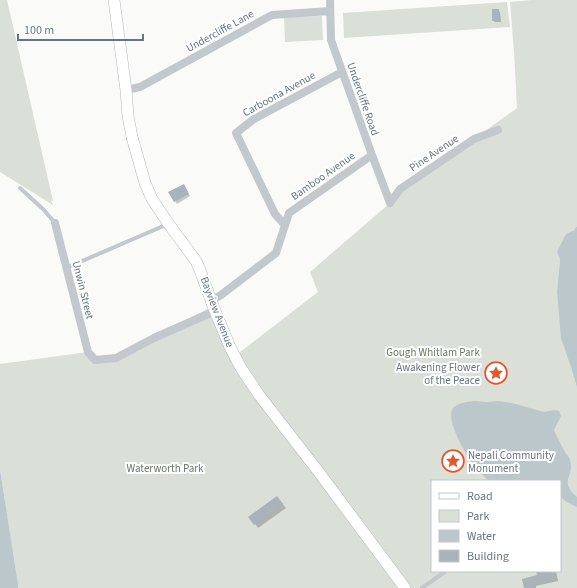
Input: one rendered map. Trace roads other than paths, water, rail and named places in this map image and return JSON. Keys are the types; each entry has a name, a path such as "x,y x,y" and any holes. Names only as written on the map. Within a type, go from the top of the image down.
{"main road":[{"name":"Bayview Avenue","path":"114,0 128,116 132,137 145,183 152,199 196,261 234,356 259,395 318,471 405,588"}],"street":[{"name":"Undercliffe Road","path":"330,0 331,40 390,203"},
{"name":"Undercliffe Lane","path":"126,90 140,87 272,14 330,11"},
{"name":"Carboona Avenue","path":"285,225 275,214 236,133 254,119 342,72"},
{"name":"Pine Avenue","path":"390,203 400,189 474,139 498,130"},
{"name":"Bamboo Avenue","path":"95,360 116,358 213,306 221,295 276,253 289,213 372,155"},
{"name":"Unwin Street","path":"55,223 88,352 95,360"}],"lane":[{"path":"20,188 44,210 55,223"},
{"path":"66,268 168,223"},
{"path":"422,588 445,572"}],"water":[{"path":"577,226 577,388 561,338 557,291 560,259 557,252 566,234 574,230"},
{"path":"498,401 512,403 544,412 554,410 559,411 561,416 554,430 570,460 571,470 568,482 571,491 577,497 577,507 565,501 561,497 561,480 488,480 470,460 454,429 451,413 453,408 466,402"},
{"path":"0,469 18,585 18,588 0,588"}],"place":[{"name":"Awakening Flower of the Peace","path":"496,373"},
{"name":"Nepali Community Monument","path":"453,461"}],"park label":[{"name":"Gough Whitlam Park","path":"433,352"},
{"name":"Waterworth Park","path":"165,468"}]}
